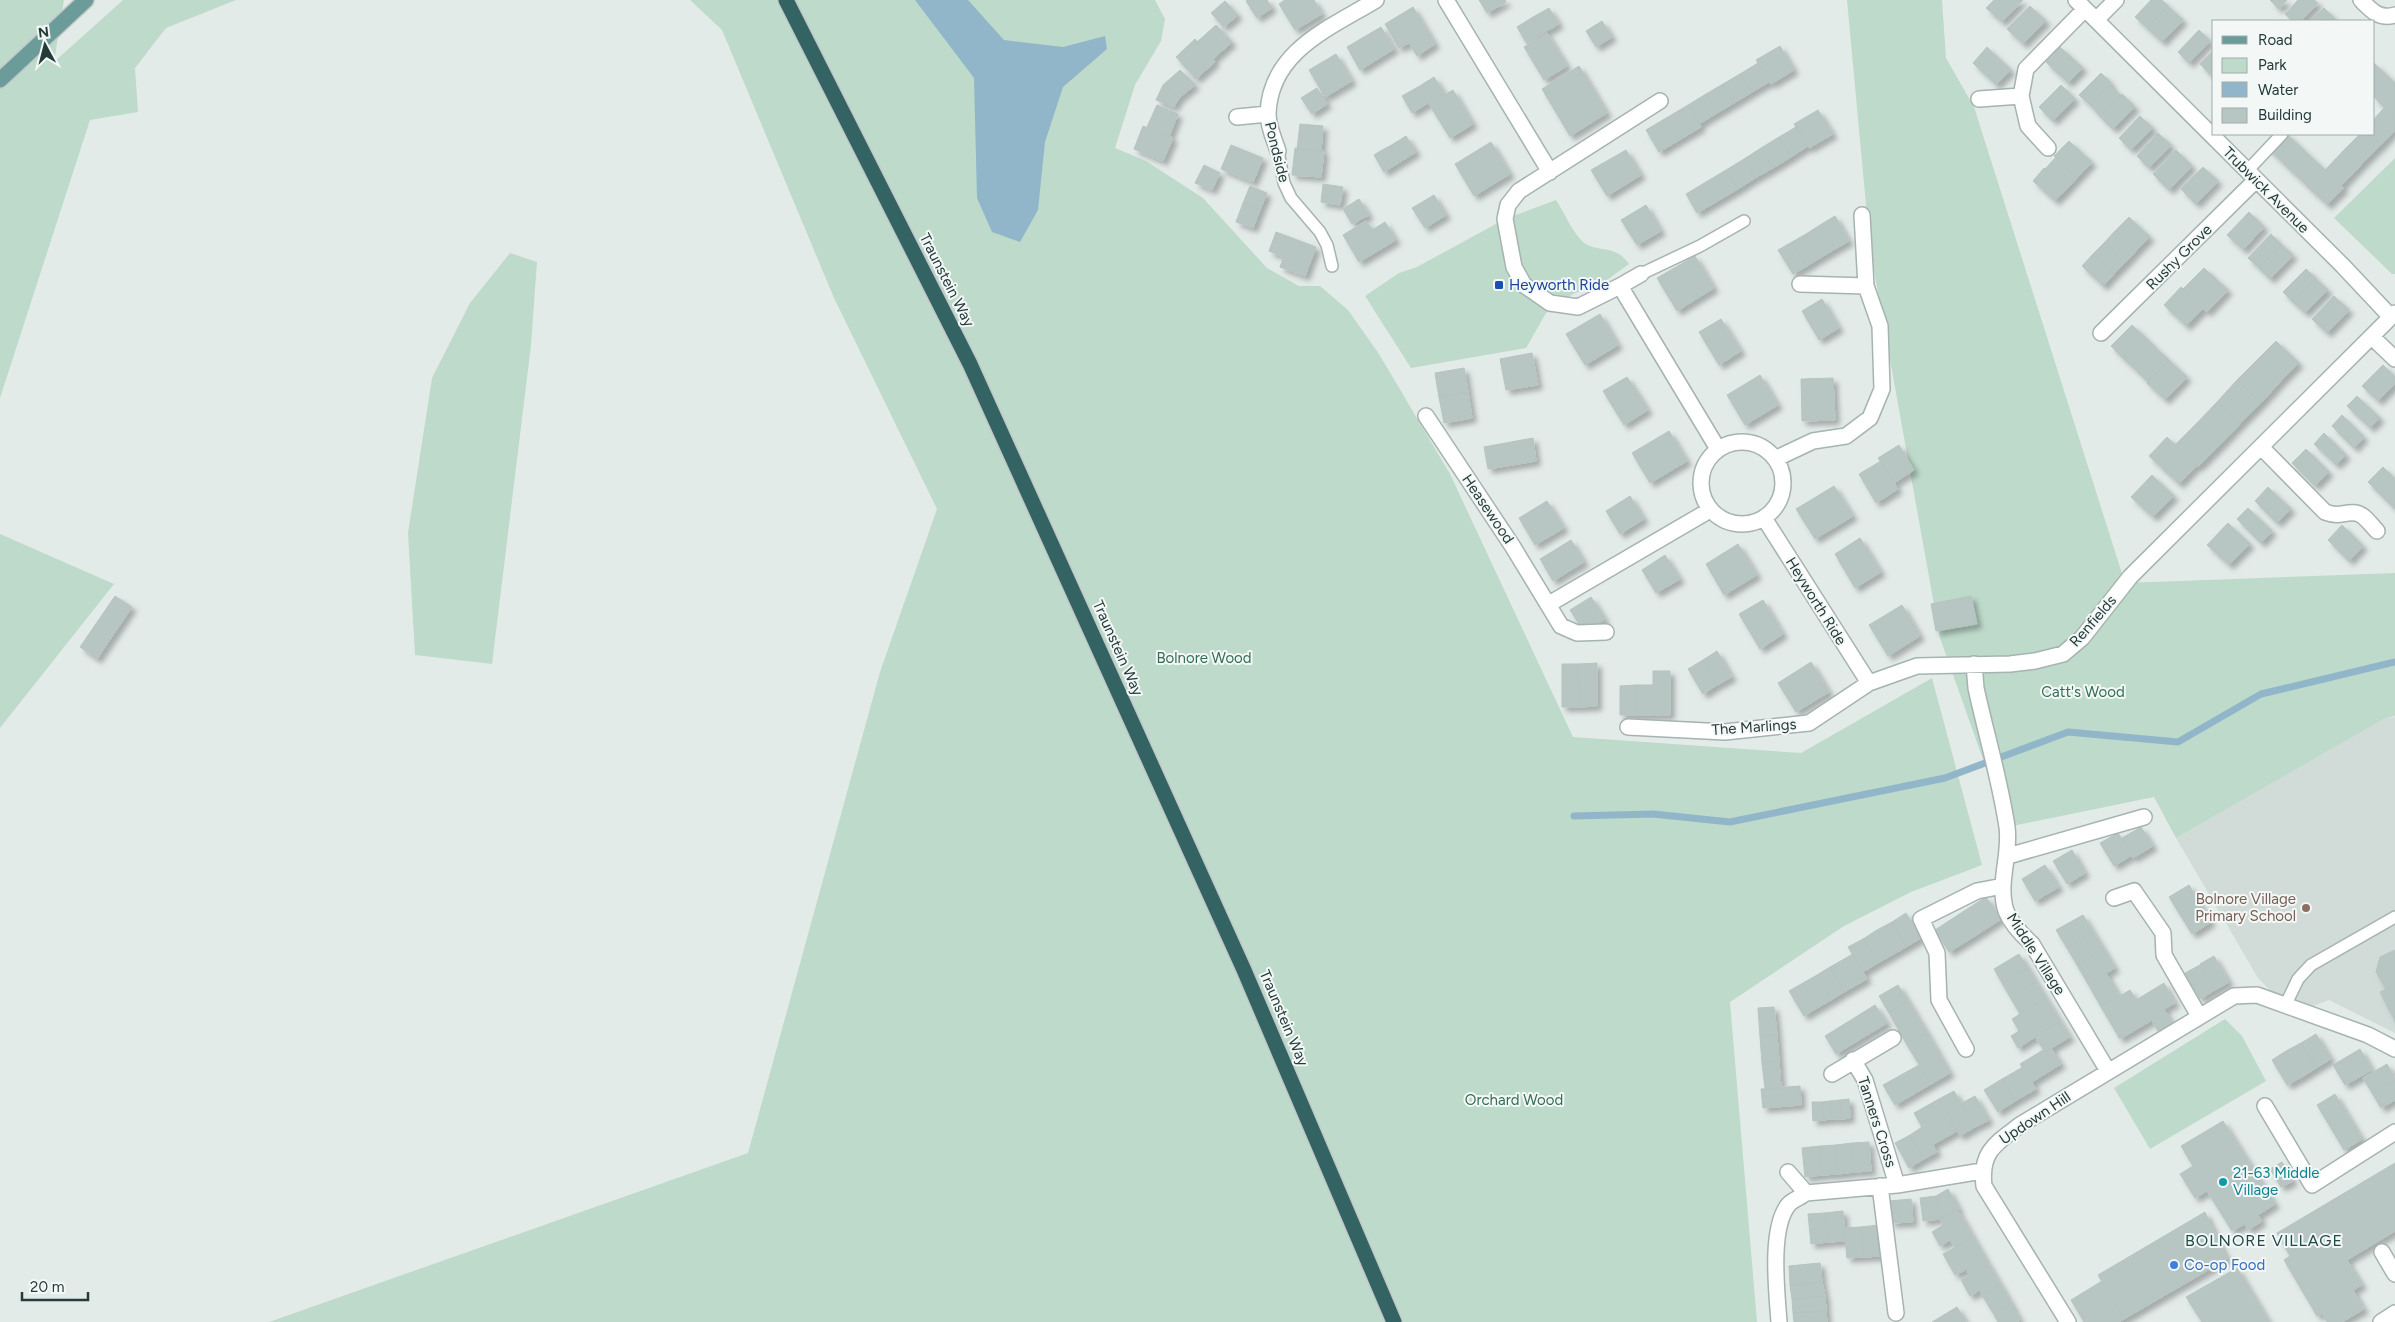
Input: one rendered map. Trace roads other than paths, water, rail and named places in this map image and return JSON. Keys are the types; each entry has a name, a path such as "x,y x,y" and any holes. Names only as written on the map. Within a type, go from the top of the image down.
{"highway":[{"name":"Traunstein Way","path":"786,0 970,364 1244,970 1394,1322"}],"main road":[{"path":"0,80 86,0"}],"street":[{"name":"Pondside","path":"1278,151 1268,114 1278,76 1288,59 1356,5 1376,0"},
{"path":"1446,0 1550,172"},
{"path":"2096,20 2116,0"},
{"path":"2360,0 2383,18 2395,15"},
{"path":"2048,148 2028,126 2021,96 2026,69 2080,4"},
{"name":"Trubwick Avenue","path":"2080,4 2393,315"},
{"path":"1980,99 2021,96"},
{"path":"1641,274 1578,307 1550,303 1524,285 1514,268 1505,219 1508,204 1519,191 1660,101"},
{"name":"Pondside","path":"1237,117 1268,114"},
{"name":"Rushy Grove","path":"2101,333 2251,176"},
{"path":"1775,459 1813,441 1846,436 1870,418 1882,389 1880,326 1866,286 1862,215"},
{"path":"1800,284 1866,286"},
{"path":"1620,286 1718,449"},
{"name":"Renfields","path":"1869,683 1917,666 2018,663 2063,654 2082,638 2130,577 2393,315"},
{"path":"2372,336 2395,358"},
{"name":"Heasewood","path":"1426,416 1514,547 1561,626 1577,633 1606,632"},
{"path":"1742,442 1755,444 1766,450 1775,459 1781,471 1782,491 1774,509 1764,518 1753,523 1730,523 1719,518 1710,510 1702,498 1700,484 1702,471 1708,459 1718,449 1742,442"},
{"path":"2261,448 2325,512 2336,516 2355,513 2362,516 2377,531"},
{"path":"1549,604 1710,510"},
{"name":"Heyworth Ride","path":"1764,518 1869,683"},
{"name":"Middle Village","path":"1974,664 1976,688 2007,827 2008,856 2003,886 2006,911 2022,935 2032,944 2108,1071"},
{"name":"The Marlings","path":"1628,727 1725,732 1809,723 1869,683"},
{"path":"2008,856 2144,817"},
{"path":"1966,1049 1939,1000 1937,953 1921,919 1977,891 2003,886"},
{"path":"2114,898 2134,891 2163,933 2164,956 2199,1016"},
{"name":"Updown Hill","path":"1982,1171 1985,1158 1991,1148 2003,1137 2108,1071 2234,996 2257,995 2368,1035 2395,1049"},
{"name":"Tanners Cross","path":"1832,1074 1893,1038"},
{"name":"Tanners Cross","path":"1853,1060 1865,1080 1897,1185"},
{"path":"2265,1106 2312,1185 2395,1132"},
{"path":"1982,1171 1984,1186 2068,1322"},
{"name":"Tanners Cross","path":"1806,1193 1897,1185 1982,1171"},
{"path":"1779,1322 1776,1255 1779,1227 1789,1204 1806,1193 1788,1172"},
{"name":"Tanners Cross","path":"1880,1186 1896,1313"},
{"path":"2382,1252 2395,1274"},
{"path":"2381,1322 2395,1313"}],"lane":[{"path":"2251,176 2281,135"},
{"name":"Pondside","path":"1278,151 1284,183 1291,198 1320,232 1328,246 1332,266"},
{"path":"1641,274 1700,246 1744,221"},
{"path":"2285,1006 2298,979 2312,965 2395,917"}],"water":[{"path":"915,0 968,0 1004,40 1063,47 1105,36 1107,49 1063,87 1045,142 1038,210 1020,242 992,232 977,198 974,78"}],"waterway":[{"path":"1574,816 1653,814 1730,822 1945,778 2068,732 2178,742 2261,694 2395,662"}],"place":[{"name":"Heyworth Ride","path":"1499,285"},
{"name":"Bolnore Village Primary School","path":"2306,908"},
{"name":"21-63 Middle Village","path":"2223,1182"},
{"name":"Co-op Food","path":"2174,1265"}],"district":[{"name":"BOLNORE VILLAGE","path":"2264,1240"}],"park label":[{"name":"Bolnore Wood","path":"1204,658"},
{"name":"Catt's Wood","path":"2083,692"},
{"name":"Orchard Wood","path":"1514,1100"}]}
